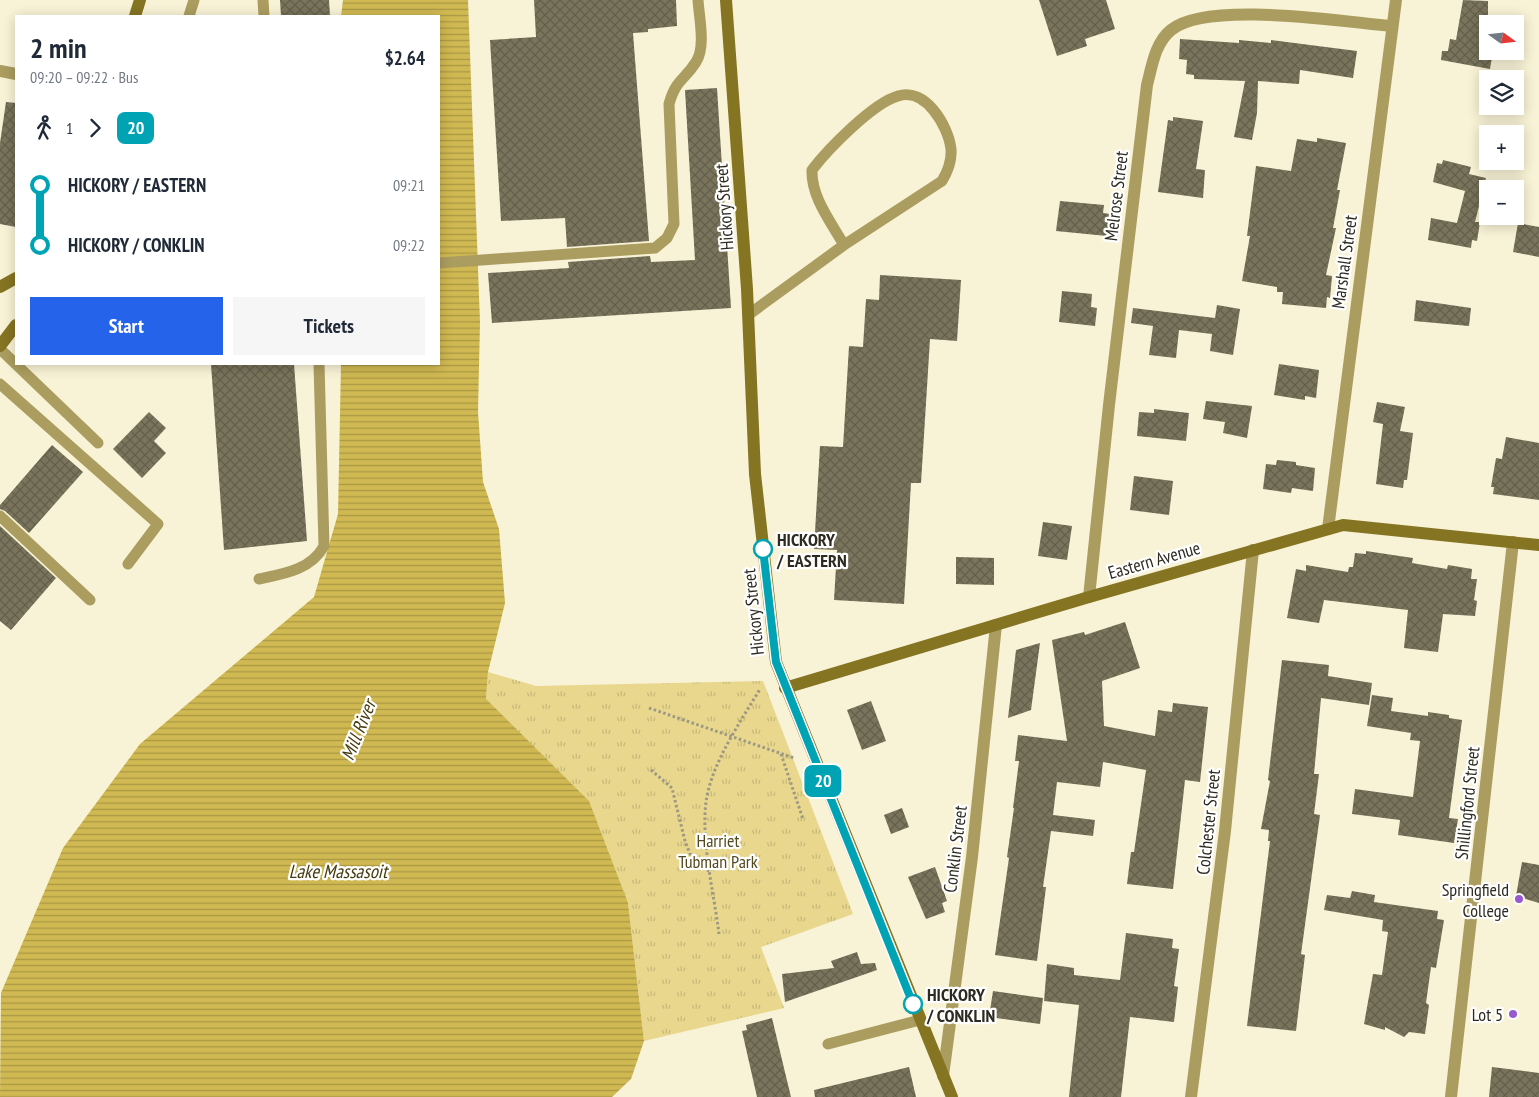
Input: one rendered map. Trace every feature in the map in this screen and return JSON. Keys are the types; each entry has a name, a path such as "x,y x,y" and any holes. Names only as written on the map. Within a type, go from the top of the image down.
{"street":[{"path":"135,15 140,0"},
{"name":"Hickory Street","path":"726,0 748,315 755,474 776,662 952,1097"},
{"name":"Marshall Street","path":"1328,529 1396,0"},
{"name":"Melrose Street","path":"1089,597 1109,405 1146,95 1151,68 1160,42 1172,29 1185,21 1220,15 1308,18 1392,26"},
{"path":"0,71 15,74"},
{"path":"0,287 15,279"},
{"path":"0,347 14,333"},
{"name":"Eastern Avenue","path":"786,688 1089,597 1343,525 1539,545"},
{"name":"Shillingford Street","path":"1451,1097 1513,542"},
{"name":"Colchester Street","path":"1192,1097 1225,831 1254,550"},
{"name":"Conklin Street","path":"943,1076 972,857 996,625"}],"lane":[{"path":"189,15 194,0"},
{"path":"263,0 264,15"},
{"path":"440,263 655,248 667,238 674,224 669,104 674,87 697,61 700,50 698,0"},
{"path":"748,315 844,245 942,181 950,168 951,148 945,129 929,104 914,95 899,95 879,104 812,170 811,182 815,194 844,245"},
{"path":"0,347 15,362"},
{"path":"18,365 98,443"},
{"path":"259,579 287,574 318,558 324,546 319,365"},
{"path":"0,384 158,524 128,564"},
{"path":"0,516 90,600"},
{"path":"828,1044 920,1020"}],"path":[{"path":"719,934 705,829 706,801 712,777 760,688"},
{"path":"649,708 794,758"},
{"path":"781,753 803,819"},
{"path":"650,770 672,788 684,842 698,865 711,872"}],"green space":[{"name":"Harriet Tubman Park","path":"488,672 536,686 763,681 853,914 761,947 784,1008 644,1041 628,903 486,699"}],"water":[{"name":"Lake Massasoit","path":"343,0 468,0 480,322 478,412 483,482 499,529 505,603 488,672 486,699 589,801 628,903 644,1041 631,1079 612,1097 0,1097 1,993 63,848 140,744 314,597 338,514 341,365 440,365 440,15 341,15"}],"building":[{"path":"280,0 329,0 330,15 281,15"},
{"path":"534,0 676,0 677,26 648,29 648,32 633,33 649,241 567,247 565,218 501,221 490,40 536,37"},
{"path":"1039,0 1106,0 1115,29 1085,39 1087,46 1057,56"},
{"path":"1463,0 1488,1 1488,15 1479,15 1479,60 1492,60 1490,69 1441,60 1442,51 1448,51 1450,39 1456,40"},
{"path":"1180,39 1239,43 1239,40 1271,43 1271,40 1357,51 1353,78 1300,70 1299,84 1258,81 1257,113 1252,140 1234,137 1245,81 1194,79 1194,75 1186,74 1187,60 1179,59"},
{"path":"717,88 731,308 492,323 488,273 569,268 568,262 650,256 651,262 695,260 685,90"},
{"path":"6,102 15,103 15,227 0,224 0,143"},
{"path":"1173,117 1203,121 1196,169 1205,170 1203,198 1158,192 1168,120 1173,121"},
{"path":"1317,138 1346,143 1337,190 1340,190 1333,228 1336,228 1326,275 1332,276 1330,298 1327,297 1326,308 1282,304 1283,292 1277,292 1277,287 1242,281 1250,236 1247,236 1256,166 1291,171 1297,139 1317,142"},
{"path":"1443,160 1471,167 1469,174 1486,178 1486,180 1479,180 1479,206 1475,222 1479,222 1480,225 1477,241 1472,240 1471,248 1428,240 1431,218 1457,223 1465,191 1433,182 1437,163 1442,164"},
{"path":"1060,201 1104,205 1103,213 1110,214 1107,236 1056,231"},
{"path":"1518,225 1539,227 1539,257 1513,252"},
{"path":"880,275 961,280 957,341 930,339 921,483 911,483 904,604 834,600 837,550 814,549 820,446 843,447 849,346 863,347 866,299 879,300"},
{"path":"1062,291 1092,294 1091,307 1097,308 1095,326 1059,322"},
{"path":"1416,300 1471,308 1469,326 1414,321"},
{"path":"1217,305 1240,309 1233,355 1210,351 1212,334 1179,330 1176,358 1149,355 1153,326 1131,323 1133,308 1215,318"},
{"path":"1279,364 1319,370 1316,398 1305,396 1305,400 1274,395"},
{"path":"211,365 294,365 307,541 224,550"},
{"path":"1206,401 1252,406 1247,438 1223,433 1225,422 1203,419"},
{"path":"1377,402 1405,407 1400,431 1413,433 1407,480 1404,480 1403,488 1376,484 1383,424 1373,422"},
{"path":"1154,409 1189,413 1186,441 1137,436 1139,412 1154,413"},
{"path":"149,412 166,428 154,441 166,453 142,478 113,449"},
{"path":"1506,437 1539,443 1539,500 1493,494 1494,487 1491,487 1496,458 1502,459"},
{"path":"52,445 83,472 29,533 5,511 0,509 0,505"},
{"path":"1277,460 1296,462 1296,465 1315,468 1313,491 1292,488 1291,493 1263,489 1266,464 1276,465"},
{"path":"1134,476 1173,481 1169,515 1130,510"},
{"path":"1043,522 1072,526 1067,560 1038,556"},
{"path":"0,526 56,578 11,630 0,621"},
{"path":"1366,551 1413,558 1412,563 1447,569 1448,565 1472,569 1471,579 1477,579 1474,600 1477,601 1475,616 1443,614 1438,652 1404,648 1408,610 1324,600 1319,623 1287,618 1296,569 1306,571 1306,565 1348,572 1349,567 1353,567 1355,553 1366,554"},
{"path":"956,557 994,558 994,585 956,584"},
{"path":"1125,622 1140,668 1102,681 1104,726 1155,736 1158,710 1172,712 1173,703 1208,707 1200,782 1185,780 1173,889 1127,884 1131,852 1134,852 1146,770 1103,762 1100,787 1057,782 1053,815 1095,820 1093,836 1051,831 1043,887 1046,887 1037,961 995,955 1009,858 1007,857 1019,761 1015,761 1018,735 1067,741 1052,640 1084,632 1085,635"},
{"path":"1040,643 1031,710 1008,718 1016,650"},
{"path":"1282,660 1329,665 1328,676 1372,683 1369,705 1321,698 1314,774 1319,774 1314,814 1320,815 1301,954 1305,955 1296,1031 1247,1026 1270,841 1268,841 1269,830 1261,829 1270,781 1268,780"},
{"path":"1372,695 1393,698 1391,711 1428,716 1428,712 1449,715 1449,718 1462,720 1449,818 1458,819 1454,843 1398,835 1400,820 1352,814 1355,789 1413,797 1420,741 1410,740 1411,733 1367,726"},
{"path":"871,701 886,741 862,750 847,710"},
{"path":"902,808 909,827 891,834 884,815"},
{"path":"1522,862 1539,865 1539,903 1516,896"},
{"path":"935,867 947,901 942,903 945,912 926,919 908,877"},
{"path":"1352,891 1375,895 1374,902 1438,911 1437,919 1444,920 1436,968 1431,967 1426,1003 1429,1005 1425,1034 1409,1032 1404,1037 1385,1027 1385,1030 1364,1024 1373,974 1382,975 1388,932 1382,931 1383,920 1324,910 1327,895 1350,898"},
{"path":"1126,933 1173,939 1172,948 1179,949 1174,986 1178,987 1174,1022 1130,1017 1121,1097 1069,1097 1079,1005 1044,1001 1047,964 1074,968 1074,975 1120,980"},
{"path":"857,952 861,964 875,963 877,970 785,1002 782,974 834,968 831,961"},
{"path":"993,991 1043,998 1040,1024 989,1017"},
{"path":"772,1018 791,1097 757,1097 742,1031 747,1030 746,1025"},
{"path":"909,1067 916,1097 815,1097 814,1090"},
{"path":"1492,1067 1539,1073 1539,1097 1489,1097"}],"bus line":[{"name":"20","path":"763,549 776,662 913,1004"}],"place":[{"name":"HICKORY / EASTERN","path":"763,549"},
{"name":"Springfield College","path":"1519,899"},
{"name":"HICKORY / CONKLIN","path":"913,1004"},
{"name":"Lot 5","path":"1513,1014"}],"water label":[{"name":"Mill River","path":"358,730"}]}
